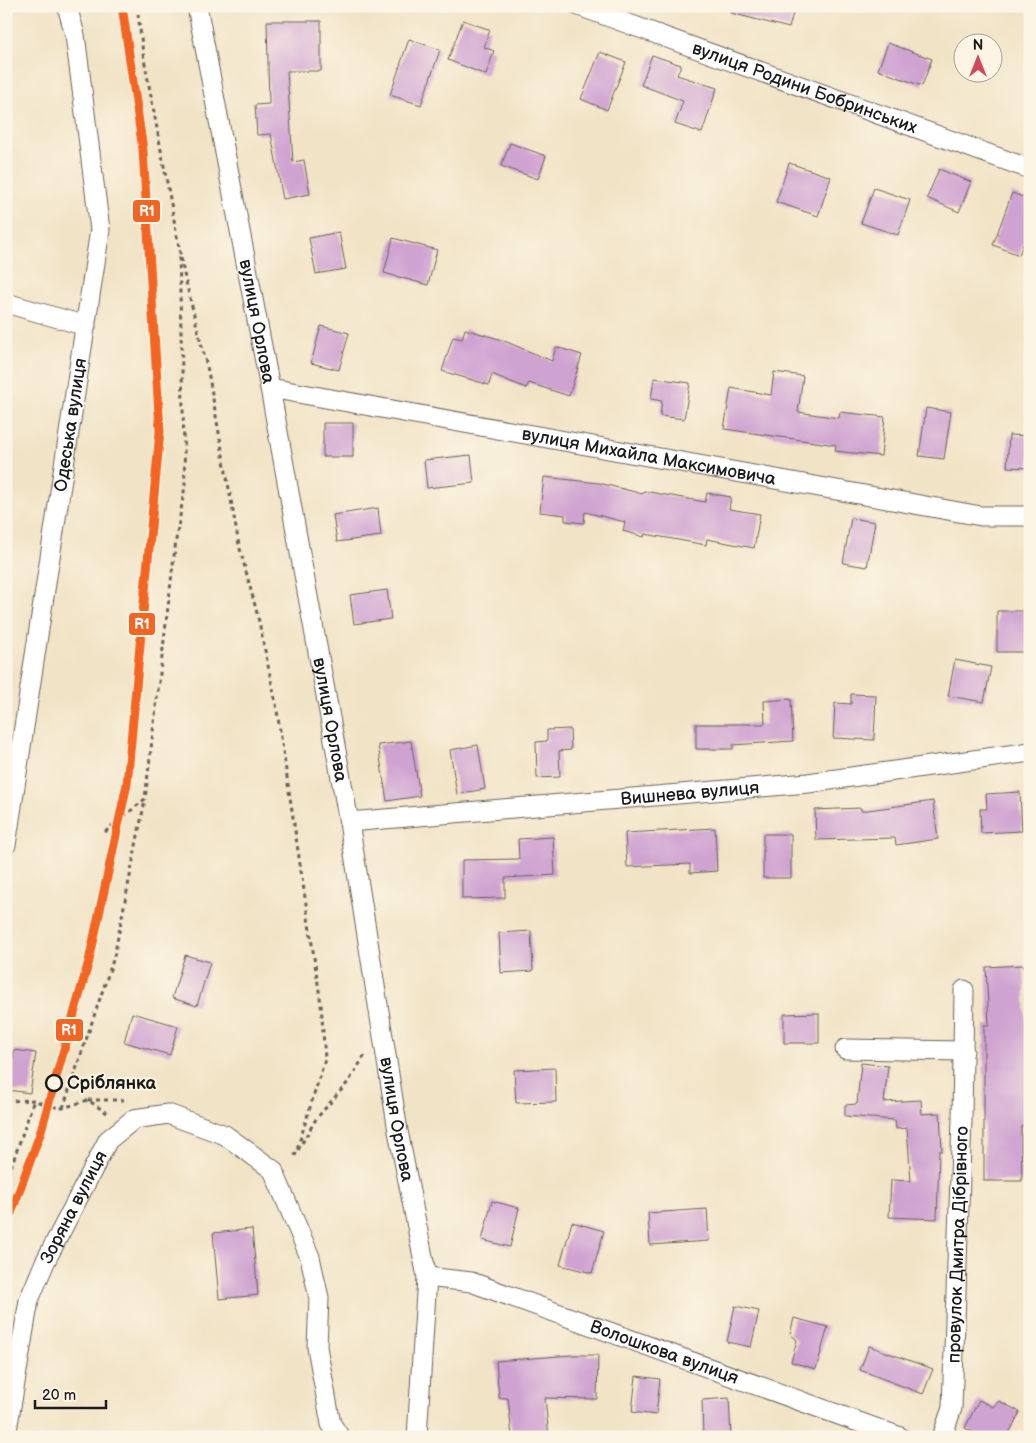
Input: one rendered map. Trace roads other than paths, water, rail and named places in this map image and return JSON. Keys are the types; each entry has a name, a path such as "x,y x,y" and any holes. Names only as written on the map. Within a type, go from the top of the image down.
{"street":[{"name":"Одеська вулиця","path":"6,845 100,230 75,35 67,6"},
{"name":"вулиця Орлова","path":"197,6 270,388 348,822 398,1131 427,1277 416,1437"},
{"name":"вулиця Родини Бобринських","path":"579,6 1030,169"},
{"path":"6,303 86,326"},
{"name":"вулиця Михайла Максимовича","path":"270,388 981,516 1030,516"},
{"name":"Вишнева вулиця","path":"348,822 808,783 1030,752"},
{"name":"провулок Дмитра Дібрівного","path":"942,1437 952,1408 964,1051 964,990"},
{"path":"845,1049 964,1051"},
{"name":"Зоряна вулиця","path":"6,1436 29,1300 45,1262 108,1140 134,1119 168,1114 225,1135 273,1170 310,1257 319,1298 317,1347 331,1424 340,1437"},
{"name":"Волошкова вулиця","path":"427,1277 471,1282 900,1437"}],"place":[{"name":"Сріблянка","path":"54,1083"}]}
